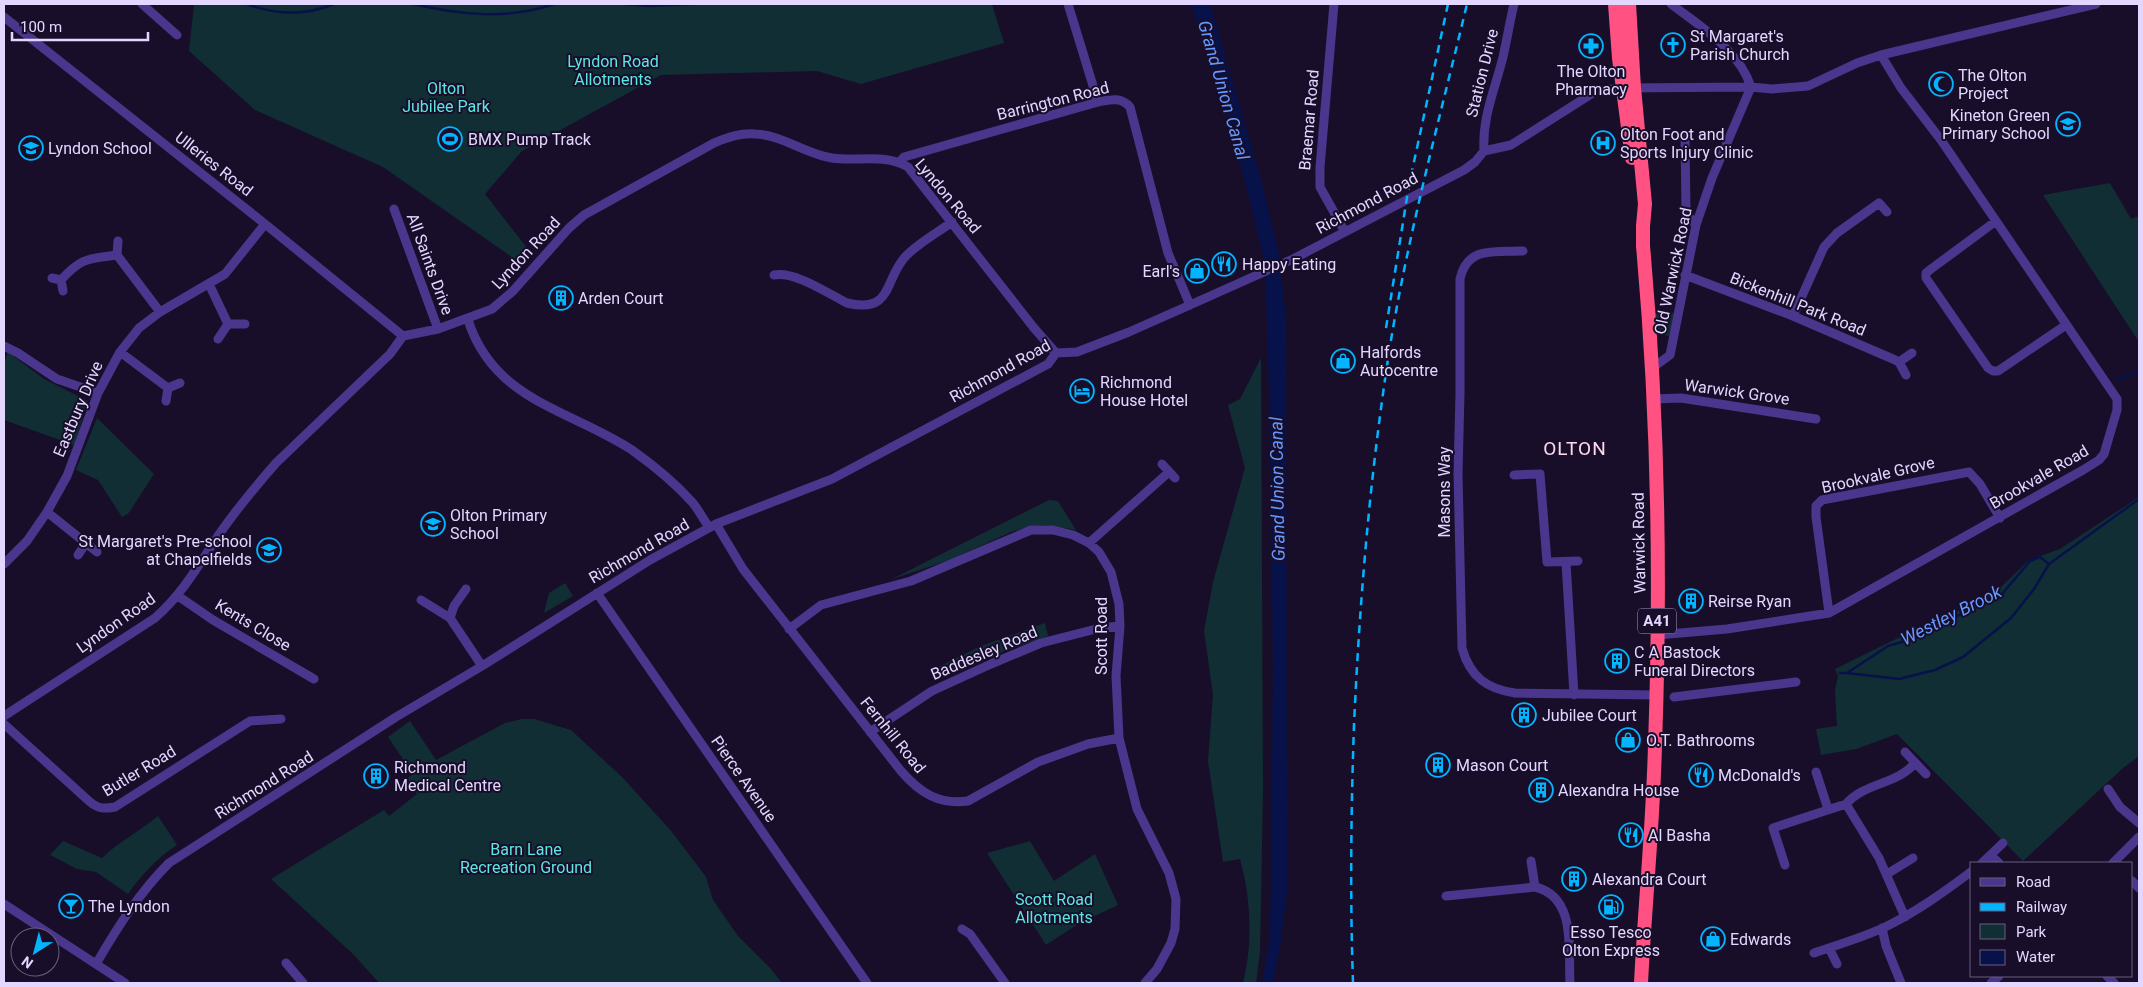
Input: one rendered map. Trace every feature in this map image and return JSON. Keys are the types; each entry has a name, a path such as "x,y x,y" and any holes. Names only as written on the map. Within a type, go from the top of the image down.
{"highway":[{"name":"Warwick Road","path":"1615,4 1628,88 1643,226 1657,504 1657,695 1641,983"},
{"name":"Warwick Road","path":"1628,88 1629,4"},
{"name":"Warwick Road","path":"1643,950 1650,983"}],"street":[{"path":"142,4 177,35"},
{"path":"1068,4 1098,102"},
{"name":"Braemar Road","path":"1334,4 1320,167 1320,188 1345,232"},
{"name":"Station Drive","path":"1484,151 1483,134 1485,119 1503,58 1514,4"},
{"path":"1671,4 1735,58 1748,77 1752,87"},
{"path":"1484,151 1510,145 1596,91 1628,88 1752,87 1772,89 1808,86 1857,63 1882,55 2096,4"},
{"name":"Ulleries Road","path":"4,17 266,224 403,336"},
{"name":"Brookvale Road","path":"1658,635 1727,629 1829,614 2092,465 2104,454 2117,410 2117,399 1941,140 1901,88 1882,55"},
{"name":"Old Warwick Road","path":"1651,369 1670,355 1696,225 1712,178 1752,87"},
{"name":"Barrington Road","path":"899,163 904,157 1098,102 1115,99 1121,100 1130,107 1168,252 1190,306"},
{"name":"Lyndon Road","path":"4,716 155,618 178,596 218,537 255,487 276,463 390,354 403,336 438,329 492,310 514,291 568,228 584,215 719,141 736,135 756,134 772,136 831,158 889,160 908,168 1034,328 1056,353"},
{"path":"1685,136 1686,213 1696,225"},
{"name":"Richmond Road","path":"96,964 139,897 169,863 396,717 482,666 650,560 712,526 832,479 1048,364 1056,353 1077,352 1190,306 1282,264 1464,170 1475,162 1484,151"},
{"path":"1792,316 1819,256 1829,240 1879,202 1887,212"},
{"name":"All Saints Drive","path":"394,209 438,329"},
{"path":"1996,221 1926,273 1926,278 1992,371 1998,371 2066,325"},
{"path":"774,276 783,273 795,277 854,305 871,303 885,295 898,265 907,255 952,222"},
{"name":"Eastbury Drive","path":"4,564 27,541 47,512 67,476 98,393 120,352 139,328 160,312 224,274 237,261 266,224"},
{"path":"118,240 117,255 160,312"},
{"name":"Masons Way","path":"1523,251 1482,253 1474,256 1463,267 1460,279 1458,474 1462,648 1465,658 1474,674 1492,688 1515,694 1657,695"},
{"path":"61,280 73,266 83,260 117,255"},
{"name":"Bickenhill Park Road","path":"1685,275 1792,316 1899,362"},
{"path":"52,278 61,280"},
{"path":"61,280 63,291"},
{"path":"209,284 228,324"},
{"name":"Fernhill Road","path":"468,320 486,355 505,379 530,398 592,428 637,454 693,503 870,732 915,786 927,795 944,802 968,801 1038,762 1088,744 1119,738"},
{"path":"228,324 245,324"},
{"path":"218,339 228,324"},
{"path":"4,346 57,379 98,393"},
{"path":"120,352 168,388"},
{"path":"1906,375 1899,362 1912,353"},
{"path":"168,388 180,383"},
{"path":"166,401 168,388"},
{"name":"Warwick Grove","path":"1653,399 1680,398 1816,419"},
{"path":"1089,543 1168,471"},
{"name":"Brookvale Grove","path":"1829,614 1816,517 1816,506 1822,500 1969,472 1980,484 2000,518"},
{"path":"1514,475 1540,474 1547,562 1578,561"},
{"path":"47,512 97,552"},
{"name":"Scott Road","path":"789,629 822,604 911,581 1031,530 1053,530 1074,535 1089,543 1099,552 1111,572 1119,604 1120,626 1116,676 1119,738 1137,809 1169,873 1176,899 1175,929 1171,943 1157,969 1145,983"},
{"path":"78,555 86,543"},
{"path":"1566,562 1574,695"},
{"path":"450,618 454,606 466,590"},
{"name":"Pierce Avenue","path":"597,592 867,983"},
{"name":"Kents Close","path":"178,596 214,620 314,679"},
{"path":"421,600 450,618 482,666"},
{"name":"Baddesley Road","path":"870,732 932,691 991,664 1041,643 1100,628 1120,626"},
{"path":"1674,697 1796,682"},
{"name":"Butler Road","path":"4,724 95,806 107,808 114,807 250,721 281,719"},
{"path":"1905,752 1926,774"},
{"path":"1785,865 1773,828 1846,804 1853,796 1866,788 1898,777 1910,770 1915,763"},
{"path":"1816,772 1828,809"},
{"path":"2108,789 2120,807 2139,823"},
{"path":"1846,804 1887,874 1905,917"},
{"path":"2115,862 2139,837"},
{"path":"1983,862 2004,843"},
{"path":"1991,856 1998,862"},
{"path":"1887,874 1913,858"},
{"path":"1531,861 1535,887"},
{"path":"1814,953 1882,928 1905,917 1970,873"},
{"path":"1446,896 1535,887 1547,890 1552,894 1566,918 1570,931 1570,983"},
{"path":"4,904 96,964 109,979 125,983"},
{"path":"1882,928 1886,946 1901,983"},
{"path":"962,929 970,934 1004,983"},
{"path":"1829,948 1837,964"},
{"path":"286,963 303,983"}],"green space":[{"name":"Olton Jubilee Park","path":"194,4 992,4 1004,43 861,84 817,71 661,75 522,151 485,194 527,248 516,260 383,167 255,110 189,51"},
{"path":"2110,183 2131,219 2139,216 2139,342 2043,195"},
{"path":"1654,309 1674,313 1669,336 1656,333"},
{"path":"8,352 44,379 88,401 74,445 4,420 4,364"},
{"path":"1261,358 1263,792 1260,951 1256,983 1243,983 1249,937 1247,889 1240,859 1223,862 1208,761 1213,695 1204,631 1213,582 1245,468 1228,405 1240,399"},
{"path":"97,418 154,474 128,514 122,517 98,480 76,470"},
{"path":"2139,497 2139,756 2123,768 2023,861 1897,734 1856,749 1821,755 1816,729 1837,726 1835,690 1838,676 1835,669 1991,594 2029,560 2060,549"},
{"path":"1049,500 1058,501 1076,530 1047,525 1031,526 1011,532 950,560 892,579"},
{"path":"565,583 573,596 544,613 549,593"},
{"path":"1045,623 1048,636 988,657 944,678 938,667 981,646"},
{"name":"Barn Lane Recreation Ground","path":"522,719 534,719 571,730 622,777 672,832 706,877 713,900 738,936 771,969 782,983 379,983 354,955 271,879 384,810 389,816 417,794 407,778 413,774 388,737 410,721 436,760 505,723"},
{"path":"158,816 177,845 150,867 128,894 96,872 77,869 50,855 63,841 102,858"},
{"name":"Scott Road Allotments","path":"1030,841 1054,881 1095,854 1118,905 1078,924 1046,945 987,853"}],"water":[{"name":"Grand Union Canal","path":"1191,4 1210,4 1259,172 1278,249 1286,318 1287,888 1281,941 1273,983 1262,983 1269,942 1271,890 1273,665 1270,423 1265,264 1245,181"}],"waterway":[{"path":"247,4 258,8 290,13 312,11 334,4"},
{"path":"413,4 449,11 484,14 519,12 554,4"},
{"path":"624,4 649,6 695,4"},
{"path":"2116,380 2139,371"},
{"name":"Westley Brook","path":"1847,673 1899,679 1935,670 1963,657 2011,618 2034,589 2049,564 2139,499"},
{"name":"Westley Brook","path":"1840,673 1847,673 1888,646 1909,640 1937,628 1985,600 2002,594 2030,561 2040,557 2049,564"}],"railway":[{"path":"1386,328 1409,185 1448,4"},
{"path":"1353,983 1351,854 1354,725 1363,577 1372,480 1392,334 1400,292 1417,210 1467,4"}],"place":[{"name":"St Margaret's Parish Church","path":"1673,45"},
{"name":"The Olton Pharmacy","path":"1591,46"},
{"name":"The Olton Project","path":"1941,84"},
{"name":"Kineton Green Primary School","path":"2068,124"},
{"name":"BMX Pump Track","path":"450,139"},
{"name":"Olton Foot and Sports Injury Clinic","path":"1603,143"},
{"name":"Lyndon School","path":"31,148"},
{"name":"Happy Eating","path":"1224,264"},
{"name":"Earl's","path":"1197,271"},
{"name":"Arden Court","path":"561,298"},
{"name":"Halfords Autocentre","path":"1343,361"},
{"name":"Richmond House Hotel","path":"1082,391"},
{"name":"Olton Primary School","path":"433,524"},
{"name":"St Margaret's Pre-school at Chapelfields","path":"269,550"},
{"name":"Reirse Ryan","path":"1691,601"},
{"name":"C A Bastock Funeral Directors","path":"1617,661"},
{"name":"Jubilee Court","path":"1524,715"},
{"name":"O.T. Bathrooms","path":"1628,740"},
{"name":"Mason Court","path":"1438,765"},
{"name":"McDonald's","path":"1701,775"},
{"name":"Richmond Medical Centre","path":"376,776"},
{"name":"Alexandra House","path":"1541,790"},
{"name":"Al Basha","path":"1631,835"},
{"name":"Alexandra Court","path":"1574,879"},
{"name":"The Lyndon","path":"71,906"},
{"name":"Esso Tesco Olton Express","path":"1611,907"},
{"name":"Edwards","path":"1713,939"}],"district":[{"name":"OLTON","path":"1575,448"}],"park label":[{"name":"Lyndon Road Allotments","path":"613,70"}]}
